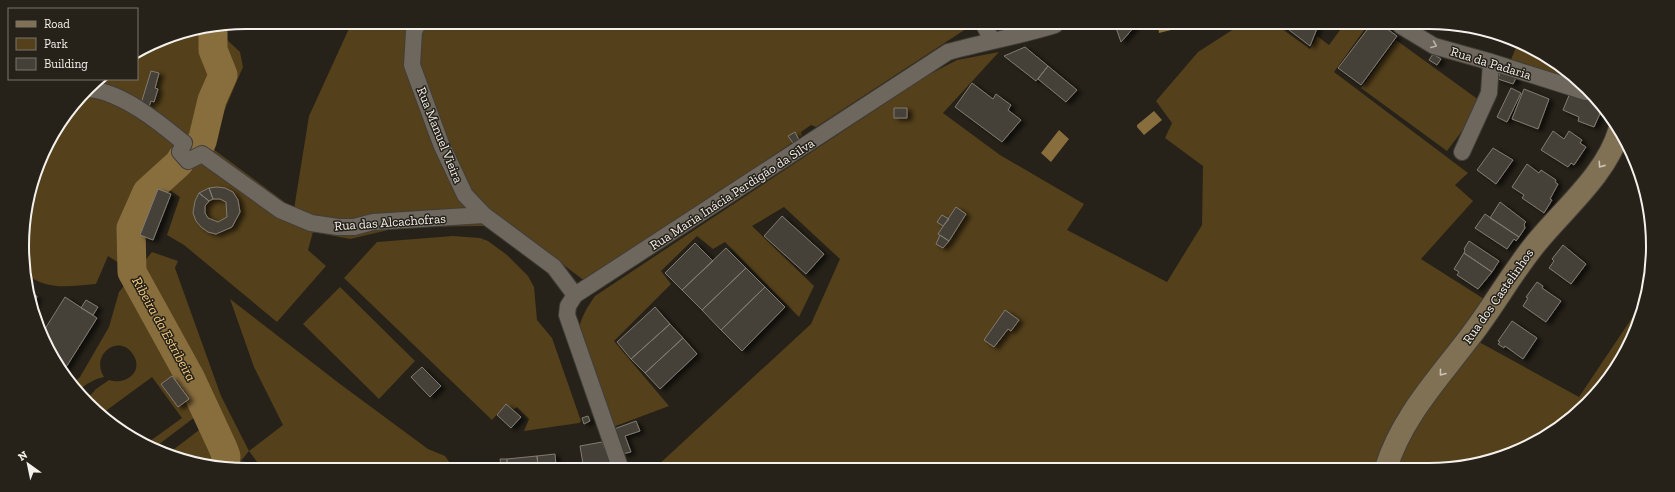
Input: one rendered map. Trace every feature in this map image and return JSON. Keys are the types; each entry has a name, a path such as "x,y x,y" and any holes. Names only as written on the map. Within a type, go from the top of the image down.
{"street":[{"name":"Rua Manuel Vieira","path":"415,29 412,65 429,114 452,169 465,195 484,215 554,268 575,295"},
{"path":"986,29 992,40"},
{"name":"Rua Maria Inácia Perdigão da Silva","path":"575,295 948,52 1042,29"},
{"name":"Rua da Padaria","path":"1406,29 1434,46 1492,62 1579,90"},
{"path":"1462,152 1489,93 1492,62"},
{"name":"Rua das Alcachofras","path":"95,91 125,101 160,122 184,143 184,157 202,154 280,210 311,223 338,227 354,227 373,222 484,215"},
{"name":"Rua dos Castelinhos","path":"1388,463 1407,419 1473,333 1537,243 1585,189 1607,158 1617,138"},
{"path":"575,295 568,306 568,315 619,463"}],"green space":[{"path":"349,29 966,29 816,127 811,125 801,132 802,136 586,282 477,199 467,209 485,226 401,227 350,239 313,232 308,250 326,266 277,322 184,245 167,235 180,197 162,185 200,162 205,162 180,144 174,154 142,184 125,217 125,267 108,256 96,284 60,286 44,283 32,278 29,260 29,232 33,204 36,190 51,150 74,114 107,80 138,80 138,57 150,51 190,36 224,30 223,36 240,52 243,67 209,146 294,209 309,116"},
{"path":"1234,29 1282,29 1310,49 1317,36 1329,45 1341,29 1365,29 1334,72 1468,173 1455,185 1473,201 1421,259 1484,299 1393,423 1379,454 1378,463 660,463 811,324 840,259 784,207 752,226 814,286 799,317 725,242 713,249 697,236 661,271 671,284 614,341 669,406 613,427 579,332 582,318 595,296 926,76 957,60 999,52 943,113 1000,155 1084,204 1067,230 1167,282 1202,225 1203,166 1165,138 1172,123 1156,101 1198,52"},
{"path":"1396,40 1483,103 1447,151 1361,88"},
{"path":"1516,48 1538,58 1568,79 1510,62"},
{"path":"453,236 480,238 488,241 507,255 528,276 534,287 537,320 552,338 581,421 579,423 524,431 529,419 517,407 513,410 506,404 492,420 344,278 377,242"},
{"path":"152,252 178,261 175,268 221,396 249,451 239,463 204,459 173,450 207,424 184,376 176,371 195,417 159,444 150,441 182,418 152,377 106,411 90,396 96,389 109,380 122,381 128,379 132,375 135,371 135,359 132,353 126,348 113,346 103,355 100,361 104,377 90,382 82,388 76,381 80,377 109,327 119,292"},
{"path":"340,287 415,361 379,399 303,324"},
{"path":"230,299 340,384 428,449 445,456 450,463 258,463 249,451 283,425 254,367"},
{"path":"1635,314 1624,342 1601,378 1572,409 1538,434 1525,441 1499,451 1471,459 1443,463 1399,463 1403,450 1421,417 1479,342 1579,397"}],"shaded area":[{"path":"1158,29 1175,29 1159,33"},
{"path":"1154,111 1162,120 1144,135 1137,125"},
{"path":"1059,130 1069,139 1051,162 1041,153"}],"building":[{"path":"1116,29 1132,29 1121,42"},
{"path":"1288,29 1317,29 1310,46"},
{"path":"1368,29 1387,29 1397,36 1361,85 1338,68"},
{"path":"1025,47 1048,66 1036,81 1004,56"},
{"path":"1433,54 1441,59 1437,65 1429,60"},
{"path":"1048,66 1077,90 1066,102 1038,79"},
{"path":"1501,70 1517,76 1513,84 1498,79"},
{"path":"151,71 159,73 155,88 158,89 154,102 151,101 148,109 140,107"},
{"path":"972,83 993,99 996,94 1011,105 1008,110 1021,120 1002,142 955,107"},
{"path":"1511,88 1521,93 1507,122 1497,117"},
{"path":"1524,89 1549,99 1538,129 1512,119"},
{"path":"1570,93 1588,99 1600,113 1594,127 1578,121 1579,117 1563,110"},
{"path":"894,108 907,108 907,118 894,118"},
{"path":"1553,131 1564,139 1569,131 1582,140 1580,143 1586,147 1574,165 1571,163 1568,167 1541,150"},
{"path":"795,132 799,140 793,143 788,136"},
{"path":"1493,148 1513,160 1496,184 1477,170"},
{"path":"1527,164 1539,173 1541,170 1556,180 1555,182 1558,184 1550,199 1552,200 1544,213 1522,198 1524,195 1512,187"},
{"path":"209,188 225,188 233,192 238,200 240,212 232,227 216,234 208,232 201,227 196,221 193,213 195,201 199,193 209,201 205,206 205,213 208,218 218,222 227,217 226,202 220,199 213,199"},
{"path":"209,188 213,199 209,201 199,193"},
{"path":"158,189 171,194 153,240 140,235"},
{"path":"1500,202 1526,222 1524,224 1525,228 1519,237 1490,218"},
{"path":"956,207 966,214 949,241 938,234"},
{"path":"1485,214 1519,237 1516,241 1514,239 1507,249 1475,228"},
{"path":"942,215 949,219 943,226 937,222"},
{"path":"782,216 824,254 806,274 764,236"},
{"path":"940,235 949,241 943,248 936,244"},
{"path":"1469,241 1499,261 1492,272 1464,253 1464,249"},
{"path":"695,243 713,261 682,290 665,273"},
{"path":"1563,245 1586,264 1571,284 1549,268 1554,261 1552,259"},
{"path":"726,248 746,268 702,310 682,290"},
{"path":"1464,253 1492,272 1478,289 1457,275 1459,272 1454,269"},
{"path":"746,268 765,287 721,330 702,310"},
{"path":"1537,282 1543,286 1542,288 1561,301 1546,322 1523,306 1528,298 1526,297"},
{"path":"765,287 785,307 742,351 721,330"},
{"path":"65,297 97,318 66,367 51,342 46,328"},
{"path":"86,300 98,307 93,315 81,308"},
{"path":"655,307 670,324 631,359 617,342"},
{"path":"1005,310 1019,320 1011,331 1008,329 994,347 984,340"},
{"path":"1512,321 1537,338 1523,359 1505,346 1504,348 1498,344 1500,342 1498,341"},
{"path":"670,324 683,338 645,373 631,359"},
{"path":"683,338 697,354 660,389 645,373"},
{"path":"422,367 441,386 430,397 411,377"},
{"path":"172,376 189,399 178,407 161,384"},
{"path":"506,404 521,417 511,428 497,415"},
{"path":"588,416 590,421 584,424 582,418"},
{"path":"636,421 640,431 625,436 631,452 622,454 614,429"},
{"path":"602,442 610,463 583,463 580,446"},
{"path":"555,454 556,463 538,463 537,456"},
{"path":"537,456 538,463 507,463 507,459"},
{"path":"500,459 507,459 507,463 501,463"}],"waterway":[{"name":"Ribeira da Estribeira","path":"213,32 213,50 223,75 212,100 202,142 182,158 179,163 147,192 131,228 132,272 191,379 223,448 226,456 225,462"}]}
